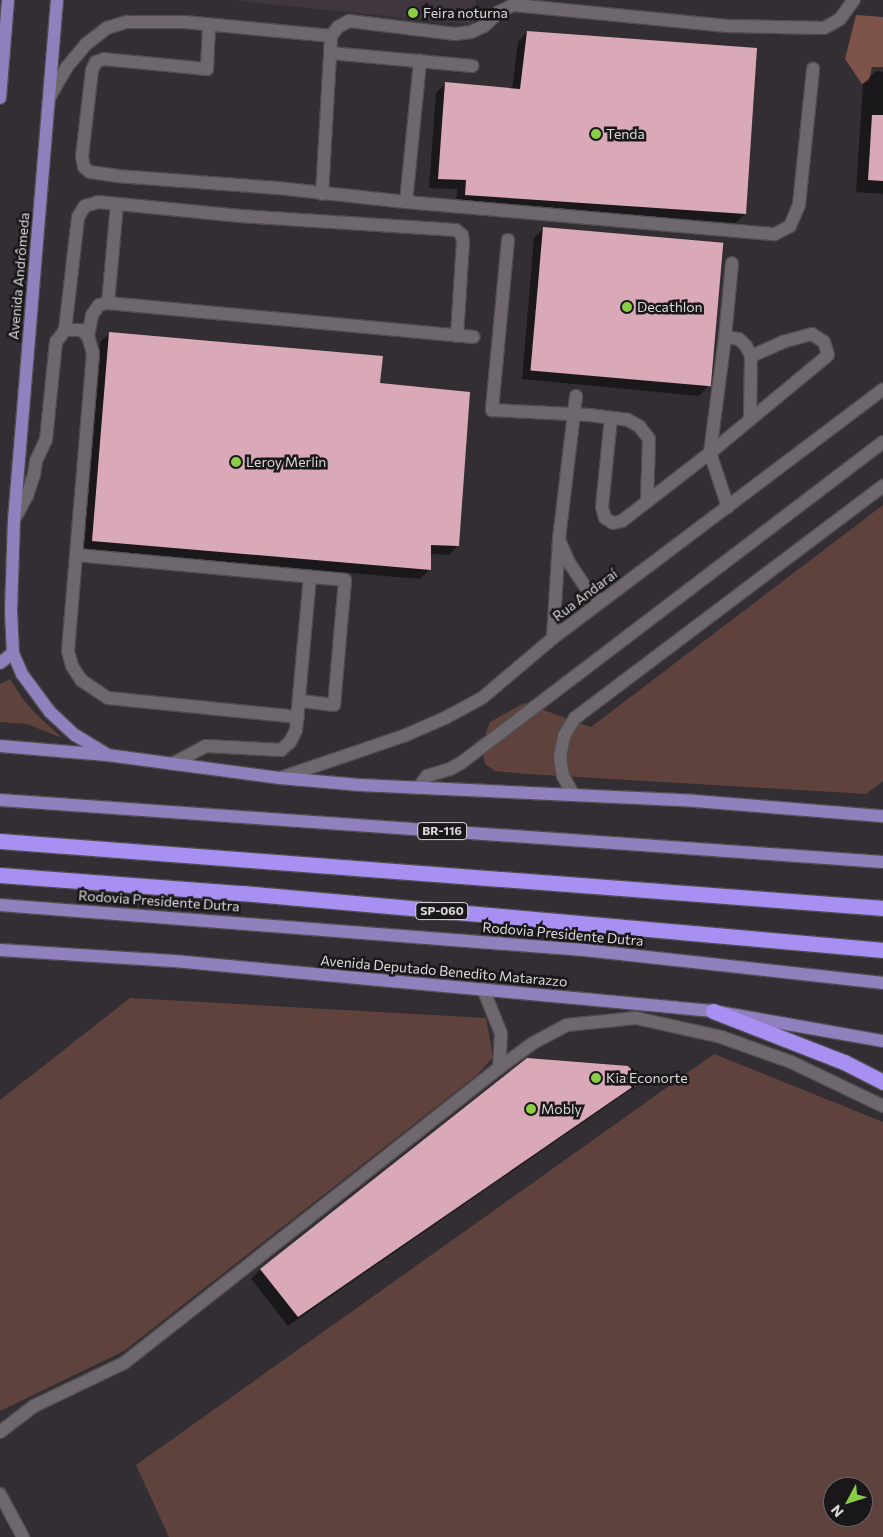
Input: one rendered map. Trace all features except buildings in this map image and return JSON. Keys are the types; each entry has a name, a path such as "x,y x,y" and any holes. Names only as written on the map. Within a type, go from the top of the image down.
{"highway":[{"path":"0,841 883,908"},
{"name":"Rodovia Presidente Dutra","path":"0,875 242,893 883,950"},
{"path":"712,1011 844,1062 883,1082"}],"main road":[{"path":"0,98 8,0"},
{"name":"Avenida Andrômeda","path":"57,0 14,520 11,611 13,654 34,694 50,712 76,735 107,755"},
{"path":"0,663 13,654"},
{"path":"0,746 107,755 280,778 418,788 704,801 883,816"},
{"name":"BR-116","path":"0,800 883,862"},
{"name":"Rodovia Presidente Dutra","path":"0,905 584,950 883,983"},
{"name":"Avenida Deputado Benedito Matarazzo","path":"0,948 483,989 712,1011 883,1041"}],"street":[{"path":"322,194 331,36 338,27 349,21 455,34 470,32 484,26 499,12 519,3 730,26 824,28 840,19 854,0"},
{"path":"49,98 56,82 75,56 107,28 127,22 147,21 209,25 331,36"},
{"path":"209,25 207,69 104,59 96,62 92,70 84,136 82,156 84,167 90,172 117,176 278,188 406,202 775,234 790,226 799,205 813,69"},
{"path":"330,53 472,66"},
{"path":"406,202 420,61"},
{"path":"14,520 27,496 36,461 46,440 56,342 66,330 78,217 85,206 98,202 327,223 456,230 462,235 463,242 457,336"},
{"path":"108,303 117,205"},
{"path":"508,240 492,410 575,414 628,420 639,426 649,439 647,502"},
{"path":"728,507 710,453 725,337 732,263"},
{"path":"298,717 108,698 93,690 81,680 72,666 68,651 93,353 88,336 92,315 100,305 108,303 473,337"},
{"path":"66,330 81,330 88,336"},
{"path":"611,418 602,507 605,518 613,523 622,521 710,453 828,355 824,342 812,334 782,342 751,356"},
{"path":"725,337 739,339 746,346 751,356 750,419"},
{"name":"Rua Andaraí","path":"280,778 406,736 446,718 482,698 553,638 883,389"},
{"path":"553,638 559,539 576,396"},
{"path":"418,788 427,776 450,769 461,763 883,442"},
{"path":"573,794 563,776 560,757 564,736 575,718 883,486"},
{"path":"559,539 570,564 588,592 602,601"},
{"path":"76,555 345,580 334,705 299,701"},
{"path":"172,764 206,746 281,750 286,747 294,736 298,717 310,577"},
{"path":"483,989 501,1033 499,1068"},
{"path":"0,1432 34,1406 124,1363 499,1068 532,1043 567,1025 636,1018 722,1037 791,1062 883,1106"},
{"path":"0,1494 23,1537"}],"shaded area":[{"name":"Feira noturna","path":"231,0 476,0 473,25"},
{"path":"856,15 883,17 883,67 872,67 869,81 862,84 845,59"},
{"path":"883,505 883,781 866,794 527,774 495,771 485,764 483,754 484,738 490,722 524,703 591,727"},
{"path":"10,679 22,698 36,714 62,738 27,724 0,722 0,684"},
{"path":"130,998 486,1018 493,1057 477,1075 124,1351 0,1411 0,1100"},
{"path":"714,1054 883,1122 883,1537 169,1537 136,1465"}],"place":[{"name":"Feira noturna","path":"413,13"},
{"name":"Tenda","path":"596,134"},
{"name":"Decathlon","path":"627,307"},
{"name":"Leroy Merlin","path":"236,462"},
{"name":"Kia Econorte","path":"596,1078"},
{"name":"Mobly","path":"531,1109"}]}
